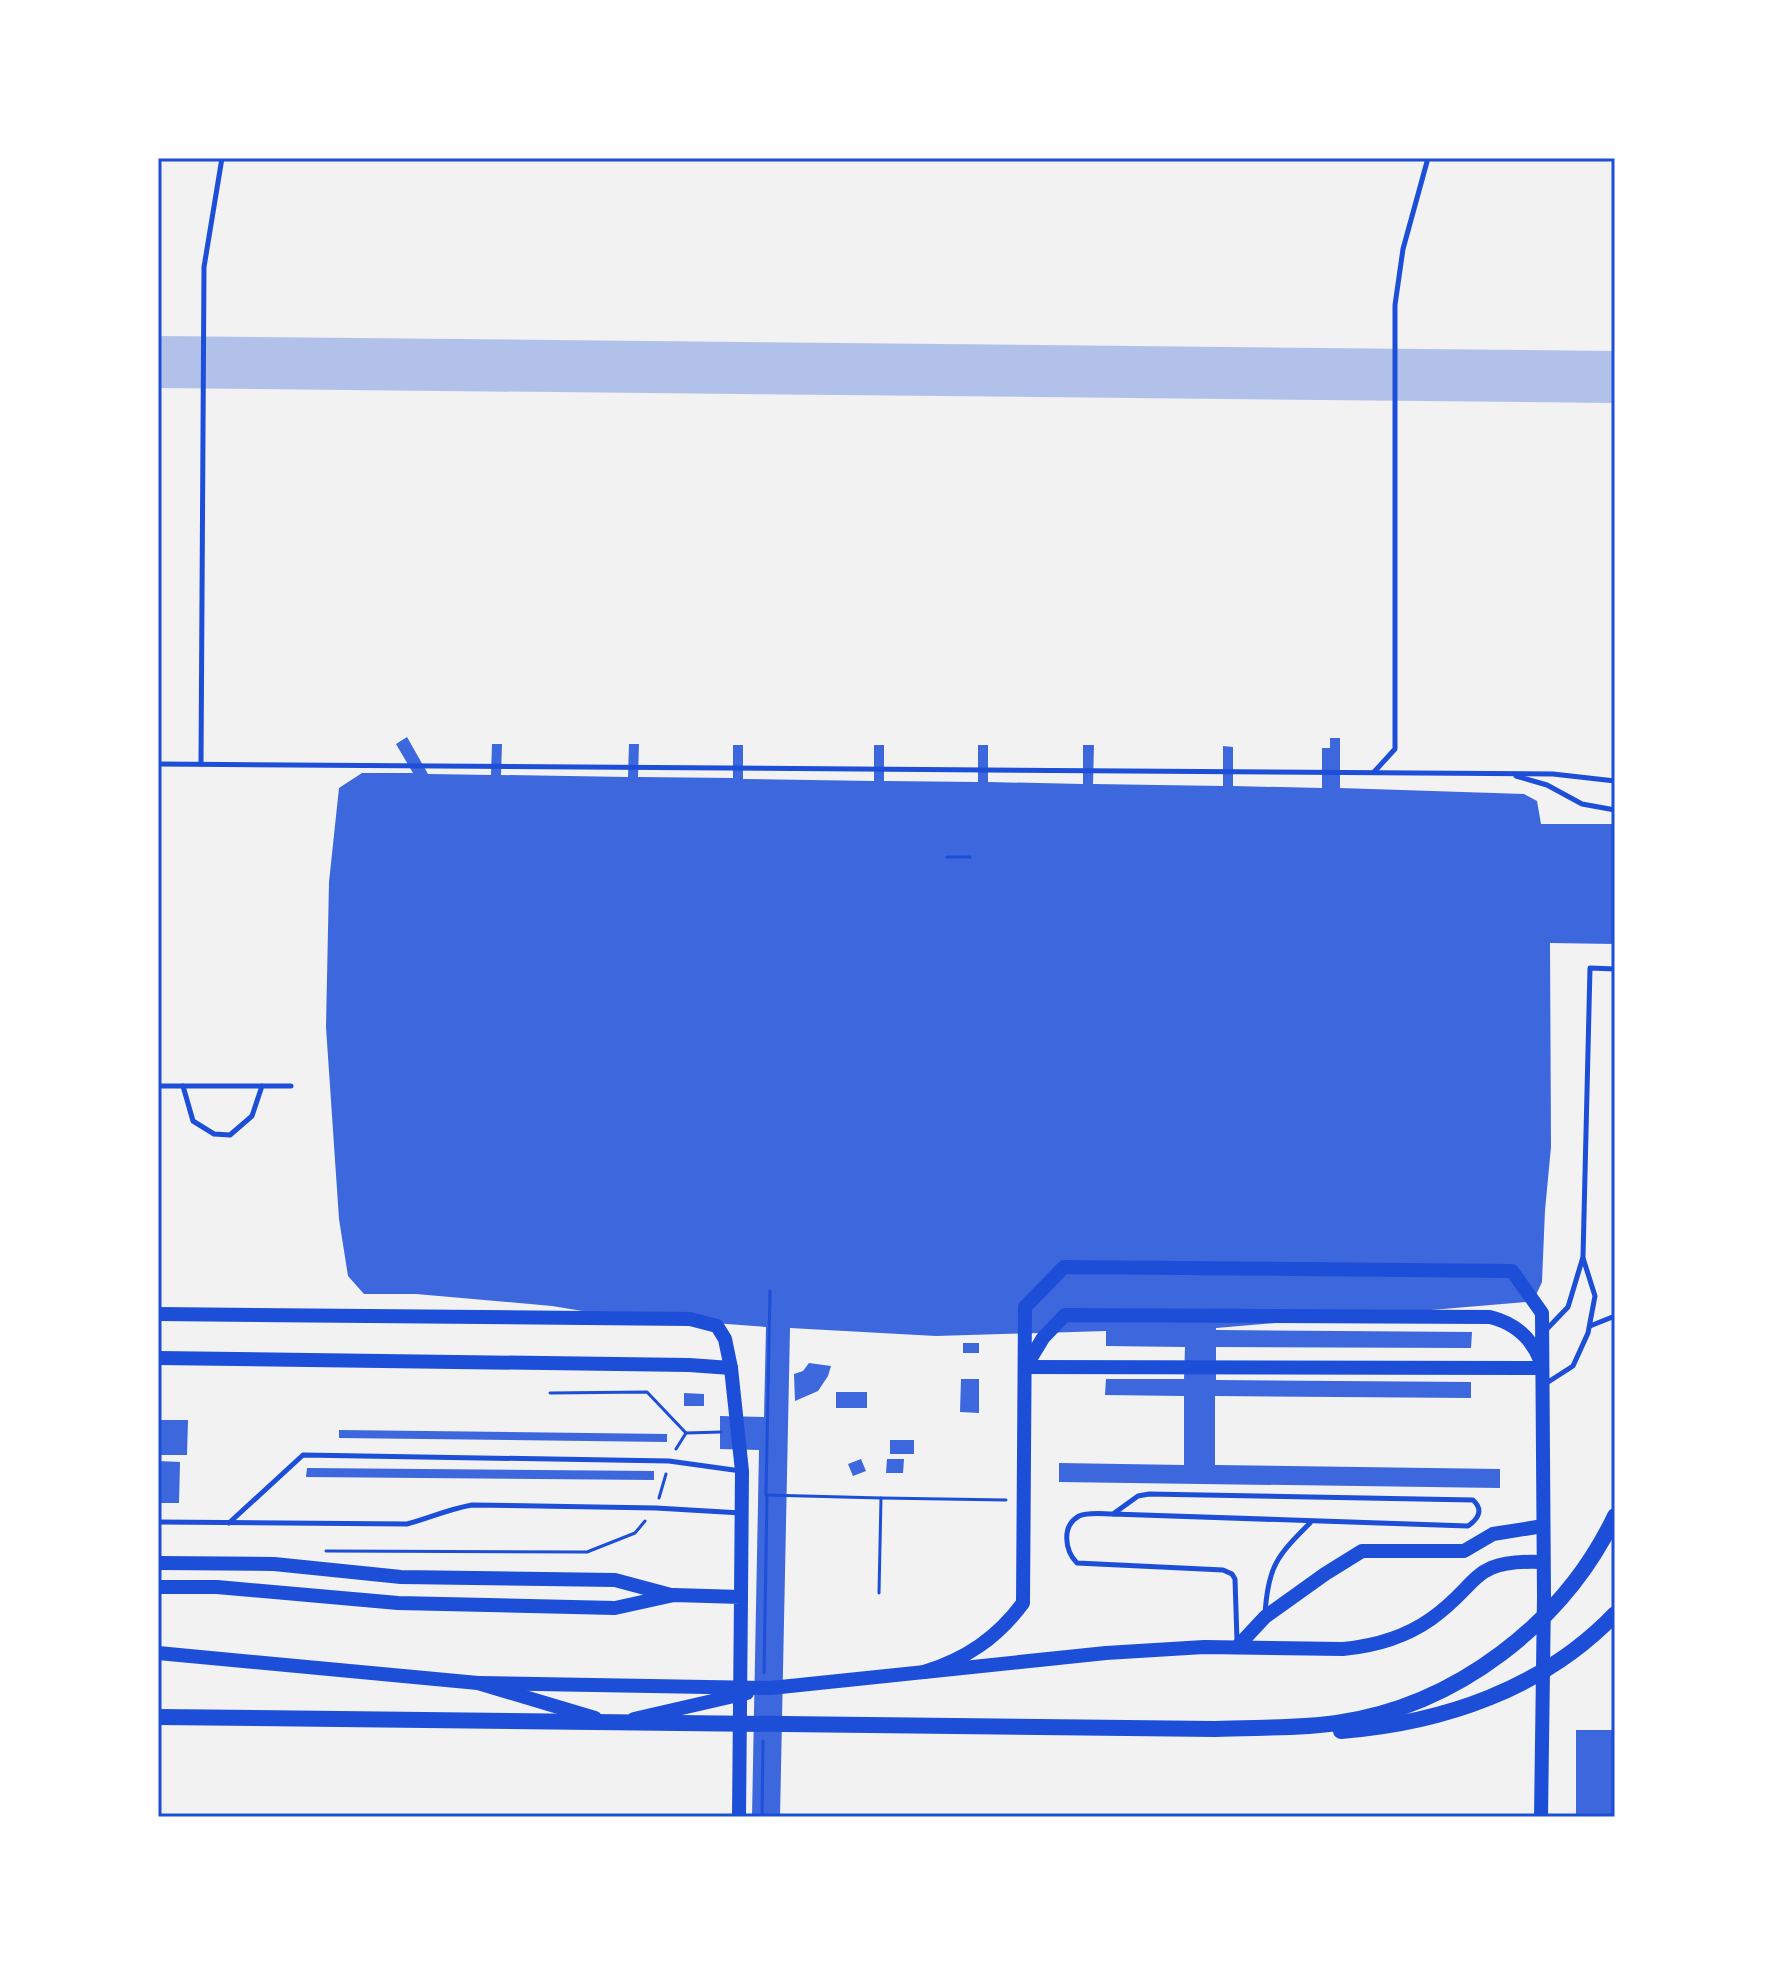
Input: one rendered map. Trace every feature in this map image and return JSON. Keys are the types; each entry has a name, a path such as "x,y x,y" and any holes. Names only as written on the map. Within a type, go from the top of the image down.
{"main road":[{"path":"924,1672 961,1659 979,1648 1011,1620 1023,1603 1025,1307 1064,1267 1512,1271 1542,1313 1544,1596 1541,1817"},
{"path":"158,1314 690,1319 717,1326 725,1339 731,1368 742,1471 739,1817"},
{"path":"1025,1367 1043,1338 1065,1315 1081,1315 1490,1317 1502,1320 1523,1333 1535,1349 1542,1368"},
{"path":"158,1358 731,1368"},
{"path":"1025,1367 1542,1368"},
{"path":"1215,1729 1347,1721 1402,1706 1463,1678 1543,1618 1586,1567 1615,1516"},
{"path":"1237,1647 1265,1617 1362,1551 1464,1551 1493,1534 1543,1526"},
{"path":"158,1653 478,1683 767,1684 1106,1653 1237,1647 1343,1649 1383,1642 1410,1631 1434,1617 1469,1582 1489,1568 1518,1561 1543,1562"},
{"path":"158,1563 274,1564 401,1577 615,1580 674,1595 741,1597"},
{"path":"158,1587 217,1587 398,1603 615,1608 674,1595"},
{"path":"158,1717 1330,1732 1393,1725 1468,1706 1529,1680 1577,1650 1615,1614"},
{"path":"478,1683 613,1724 767,1684"}],"lane":[{"path":"201,764 204,267 222,158"},
{"path":"1373,772 1395,749 1395,305 1403,249 1428,158"},
{"path":"158,764 1553,774 1615,781"},
{"path":"1507,774 1547,785 1582,804 1615,810"},
{"path":"1542,1335 1568,1307 1583,1257 1590,968 1615,969"},
{"path":"158,1086 291,1086"},
{"path":"183,1086 193,1121 214,1134 230,1135 252,1116 262,1086"},
{"path":"1542,1386 1573,1366 1590,1326 1595,1296 1583,1257"},
{"path":"1590,1326 1615,1316"},
{"path":"229,1523 303,1455 669,1461 742,1471"},
{"path":"1113,1514 1138,1496 1149,1494 1473,1500 1478,1504 1480,1513 1468,1526 1113,1514 1078,1517 1070,1525 1067,1538 1069,1554 1077,1563 1223,1570 1232,1574 1235,1579 1237,1647"},
{"path":"158,1522 407,1524 430,1518 444,1510 472,1505 656,1508 741,1513"},
{"path":"1265,1617 1266,1591 1275,1564 1311,1522"}],"path":[{"path":"947,857 970,857"},
{"path":"770,1291 766,1495 1026,1501"},
{"path":"550,1393 647,1392 686,1433 736,1432"},
{"path":"314,1551 587,1552 635,1533 656,1508 669,1461 686,1433"},
{"path":"767,1495 767,1684"},
{"path":"879,1593 881,1498"},
{"path":"762,1817 763,1740"}],"building":[{"path":"407,737 428,774 491,775 492,744 502,744 501,775 628,777 629,744 639,744 638,777 733,778 733,745 743,745 743,779 874,781 874,745 884,745 884,781 978,782 978,745 988,745 988,782 1083,784 1083,745 1094,745 1093,784 1223,786 1223,746 1233,747 1233,786 1322,788 1322,748 1330,748 1330,738 1340,738 1340,788 1524,794 1537,801 1541,824 1615,824 1615,944 1550,943 1551,1147 1542,1282 1536,1295 1527,1302 1216,1328 1472,1332 1471,1348 1216,1347 1216,1380 1471,1382 1471,1398 1215,1396 1215,1465 1500,1469 1500,1488 1059,1482 1059,1463 1184,1465 1184,1396 1105,1395 1106,1379 1184,1379 1185,1347 1106,1346 1106,1331 936,1336 790,1328 780,1817 752,1817 759,1450 720,1449 720,1416 764,1417 766,1327 607,1315 552,1306 416,1294 364,1294 348,1276 339,1219 326,1027 329,882 339,788 362,773 413,773 396,744"},
{"path":"963,1343 979,1343 979,1353 963,1353"},
{"path":"809,1363 831,1366 828,1376 818,1391 795,1401 794,1374 803,1371"},
{"path":"961,1379 979,1379 979,1413 960,1412"},
{"path":"836,1392 867,1392 867,1408 836,1408"},
{"path":"684,1393 704,1394 704,1406 684,1406"},
{"path":"158,1420 188,1420 187,1455 158,1455"},
{"path":"339,1430 667,1434 667,1442 339,1438"},
{"path":"890,1440 914,1440 914,1454 890,1454"},
{"path":"861,1459 866,1471 853,1476 848,1464"},
{"path":"887,1459 904,1459 903,1473 886,1473"},
{"path":"158,1461 180,1462 179,1503 158,1503"},
{"path":"307,1468 654,1471 654,1480 306,1477"},
{"path":"1576,1730 1615,1730 1615,1817 1576,1817"}],"taxiway":[{"path":"158,362 1615,377"}]}
